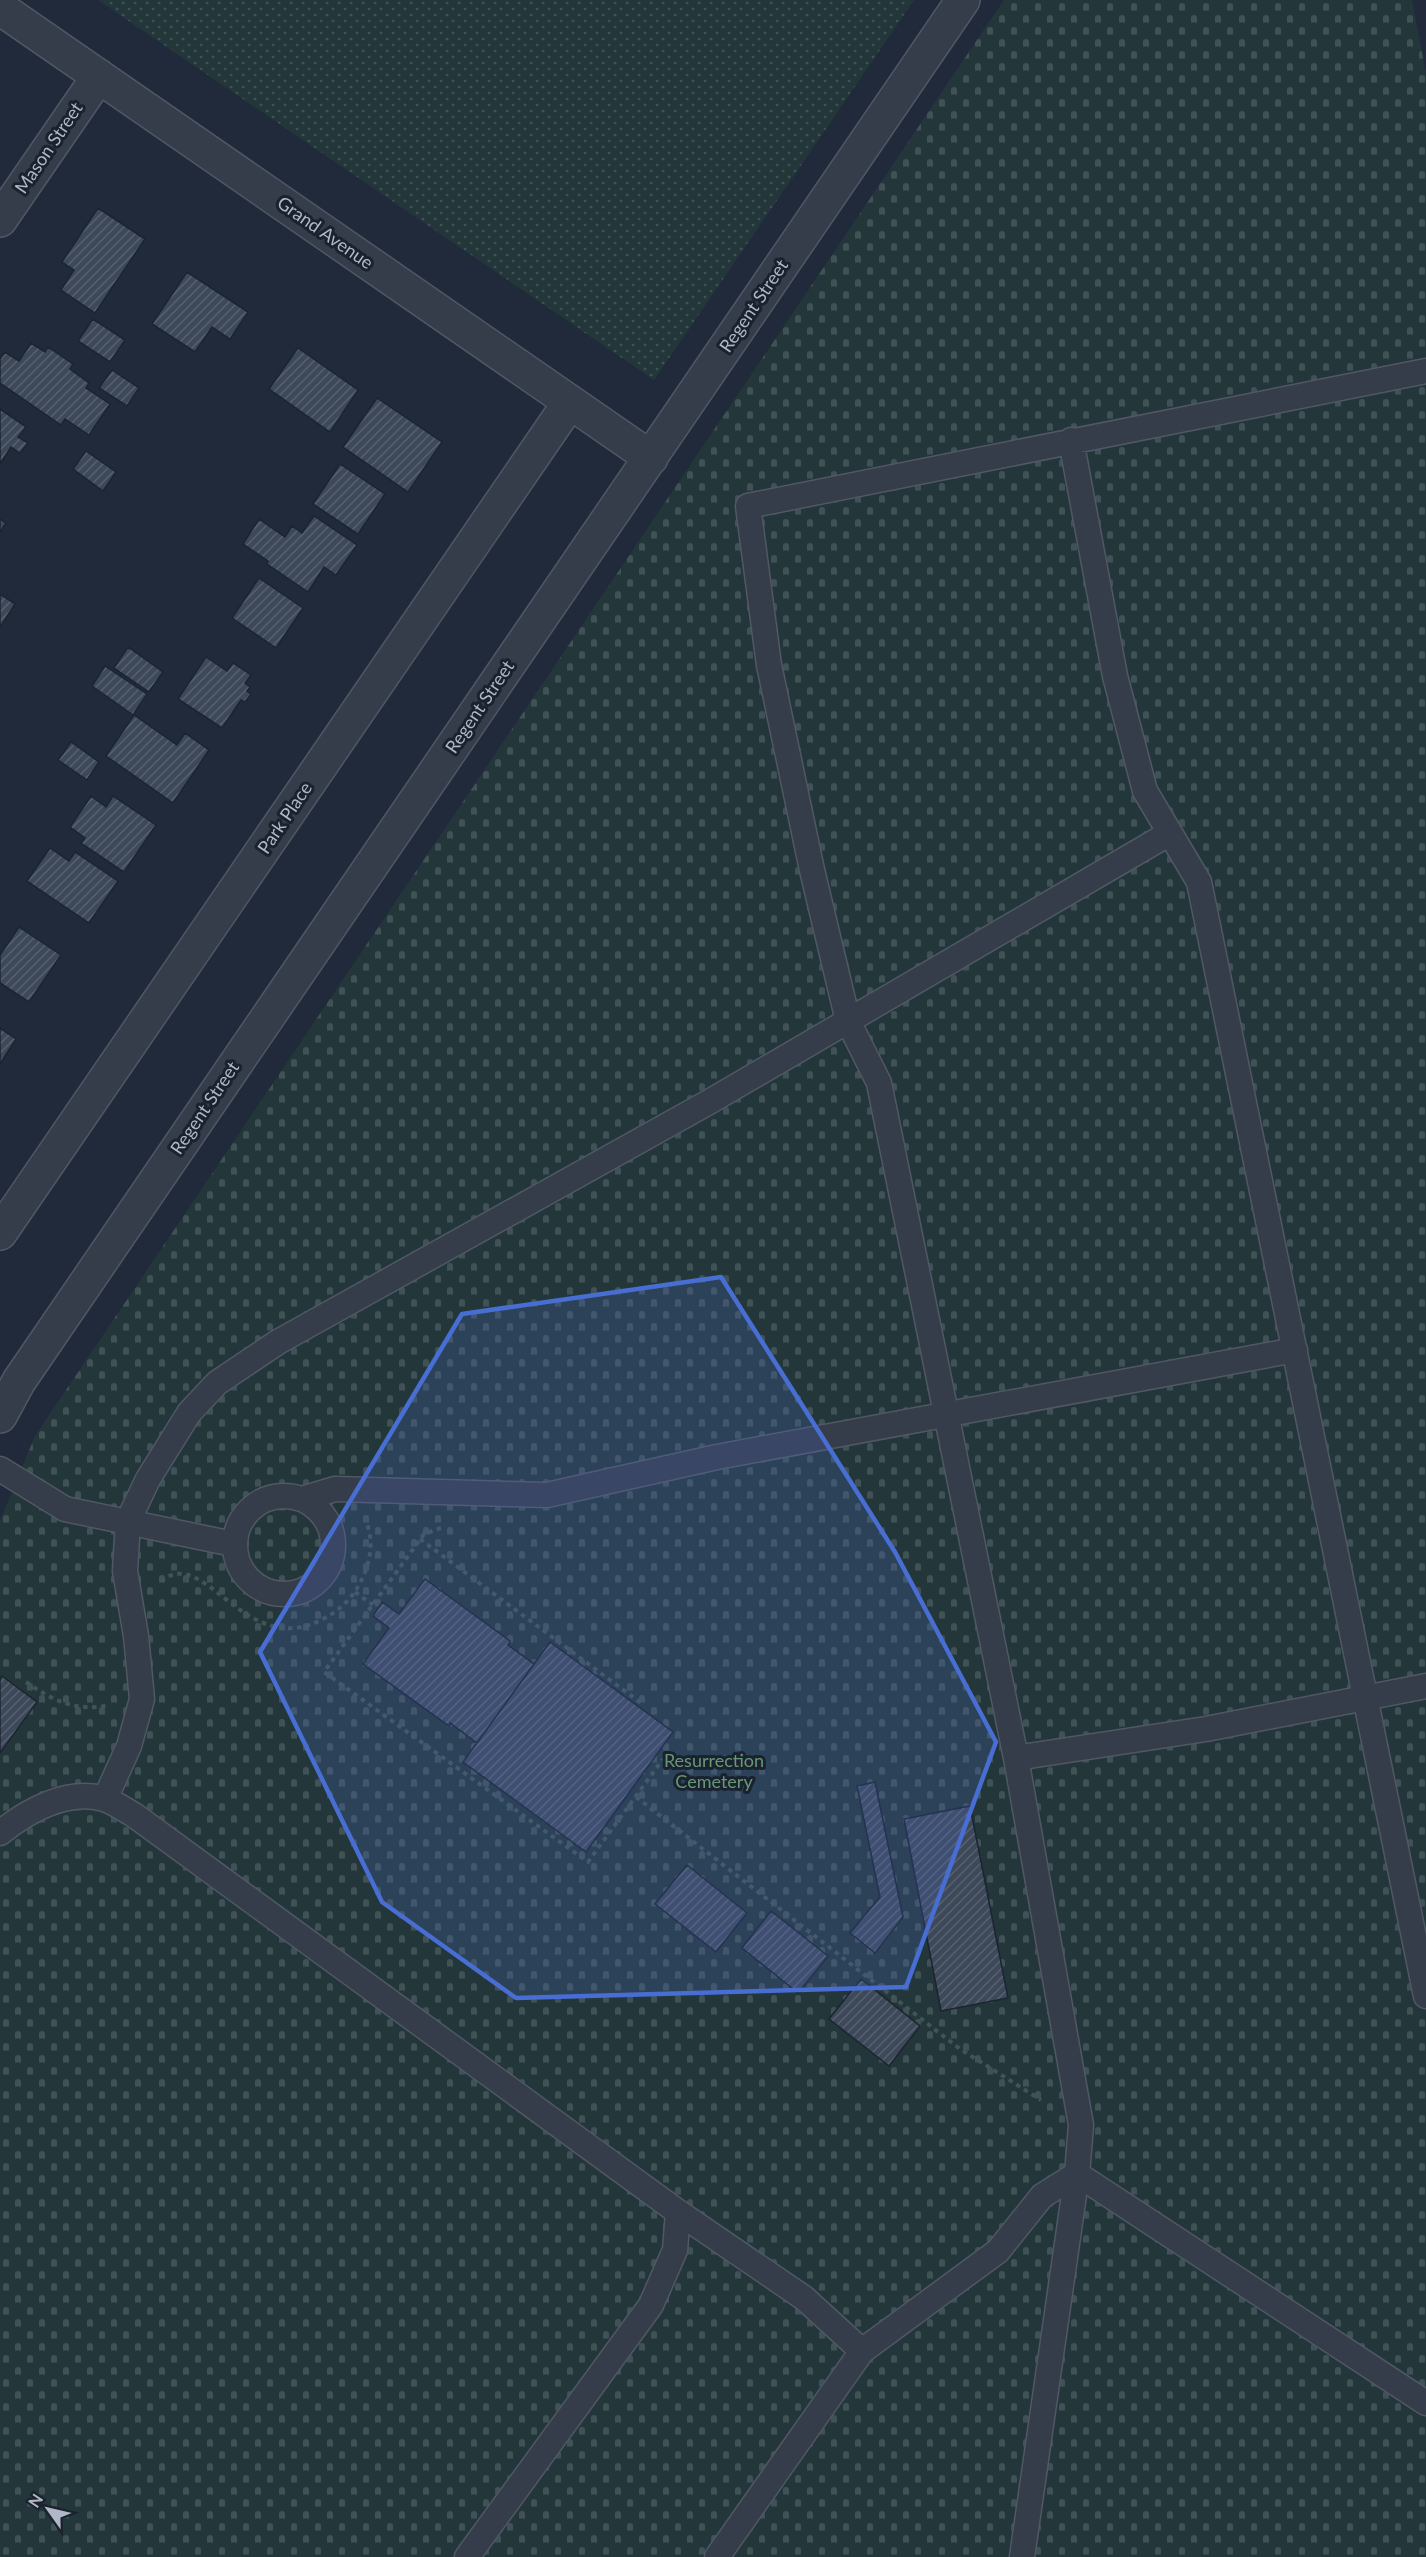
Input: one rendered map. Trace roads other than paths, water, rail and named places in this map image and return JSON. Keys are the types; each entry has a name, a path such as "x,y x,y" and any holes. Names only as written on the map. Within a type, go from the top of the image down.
{"street":[{"name":"Regent Street","path":"0,1416 19,1381 963,0"},
{"name":"Grand Avenue","path":"0,8 651,458"},
{"name":"Mason Street","path":"0,220 99,76"},
{"name":"Park Place","path":"0,1233 570,402"}],"lane":[{"path":"1022,2557 1077,2174 1081,2125 1016,1758 879,1083 848,1021 812,870 769,665 748,506 1426,371"},
{"path":"1071,440 1118,688 1145,791 1199,882 1426,1996"},
{"path":"105,1799 129,1746 142,1699 136,1636 125,1571 128,1521 167,1445 189,1413 217,1383 278,1342 709,1102 1170,833"},
{"path":"302,1499 335,1490 547,1495 717,1457 1295,1350"},
{"path":"0,1469 65,1509 233,1544"},
{"path":"276,1496 292,1496 302,1499 322,1513 330,1528 333,1545 330,1561 323,1577 311,1587 297,1594 282,1595 266,1592 253,1585 243,1573 236,1559 233,1544 237,1527 246,1512 259,1502 276,1496"},
{"path":"1016,1758 1206,1729 1426,1686"},
{"path":"0,1833 21,1816 54,1802 81,1795 105,1799 134,1815 678,2212 804,2298 862,2350"},
{"path":"717,2557 862,2350 999,2251 1042,2196 1077,2174"},
{"path":"1077,2174 1426,2403"},
{"path":"467,2557 651,2306 675,2250 678,2212"}],"park label":[{"name":"Resurrection Cemetery","path":"714,1771"}]}
